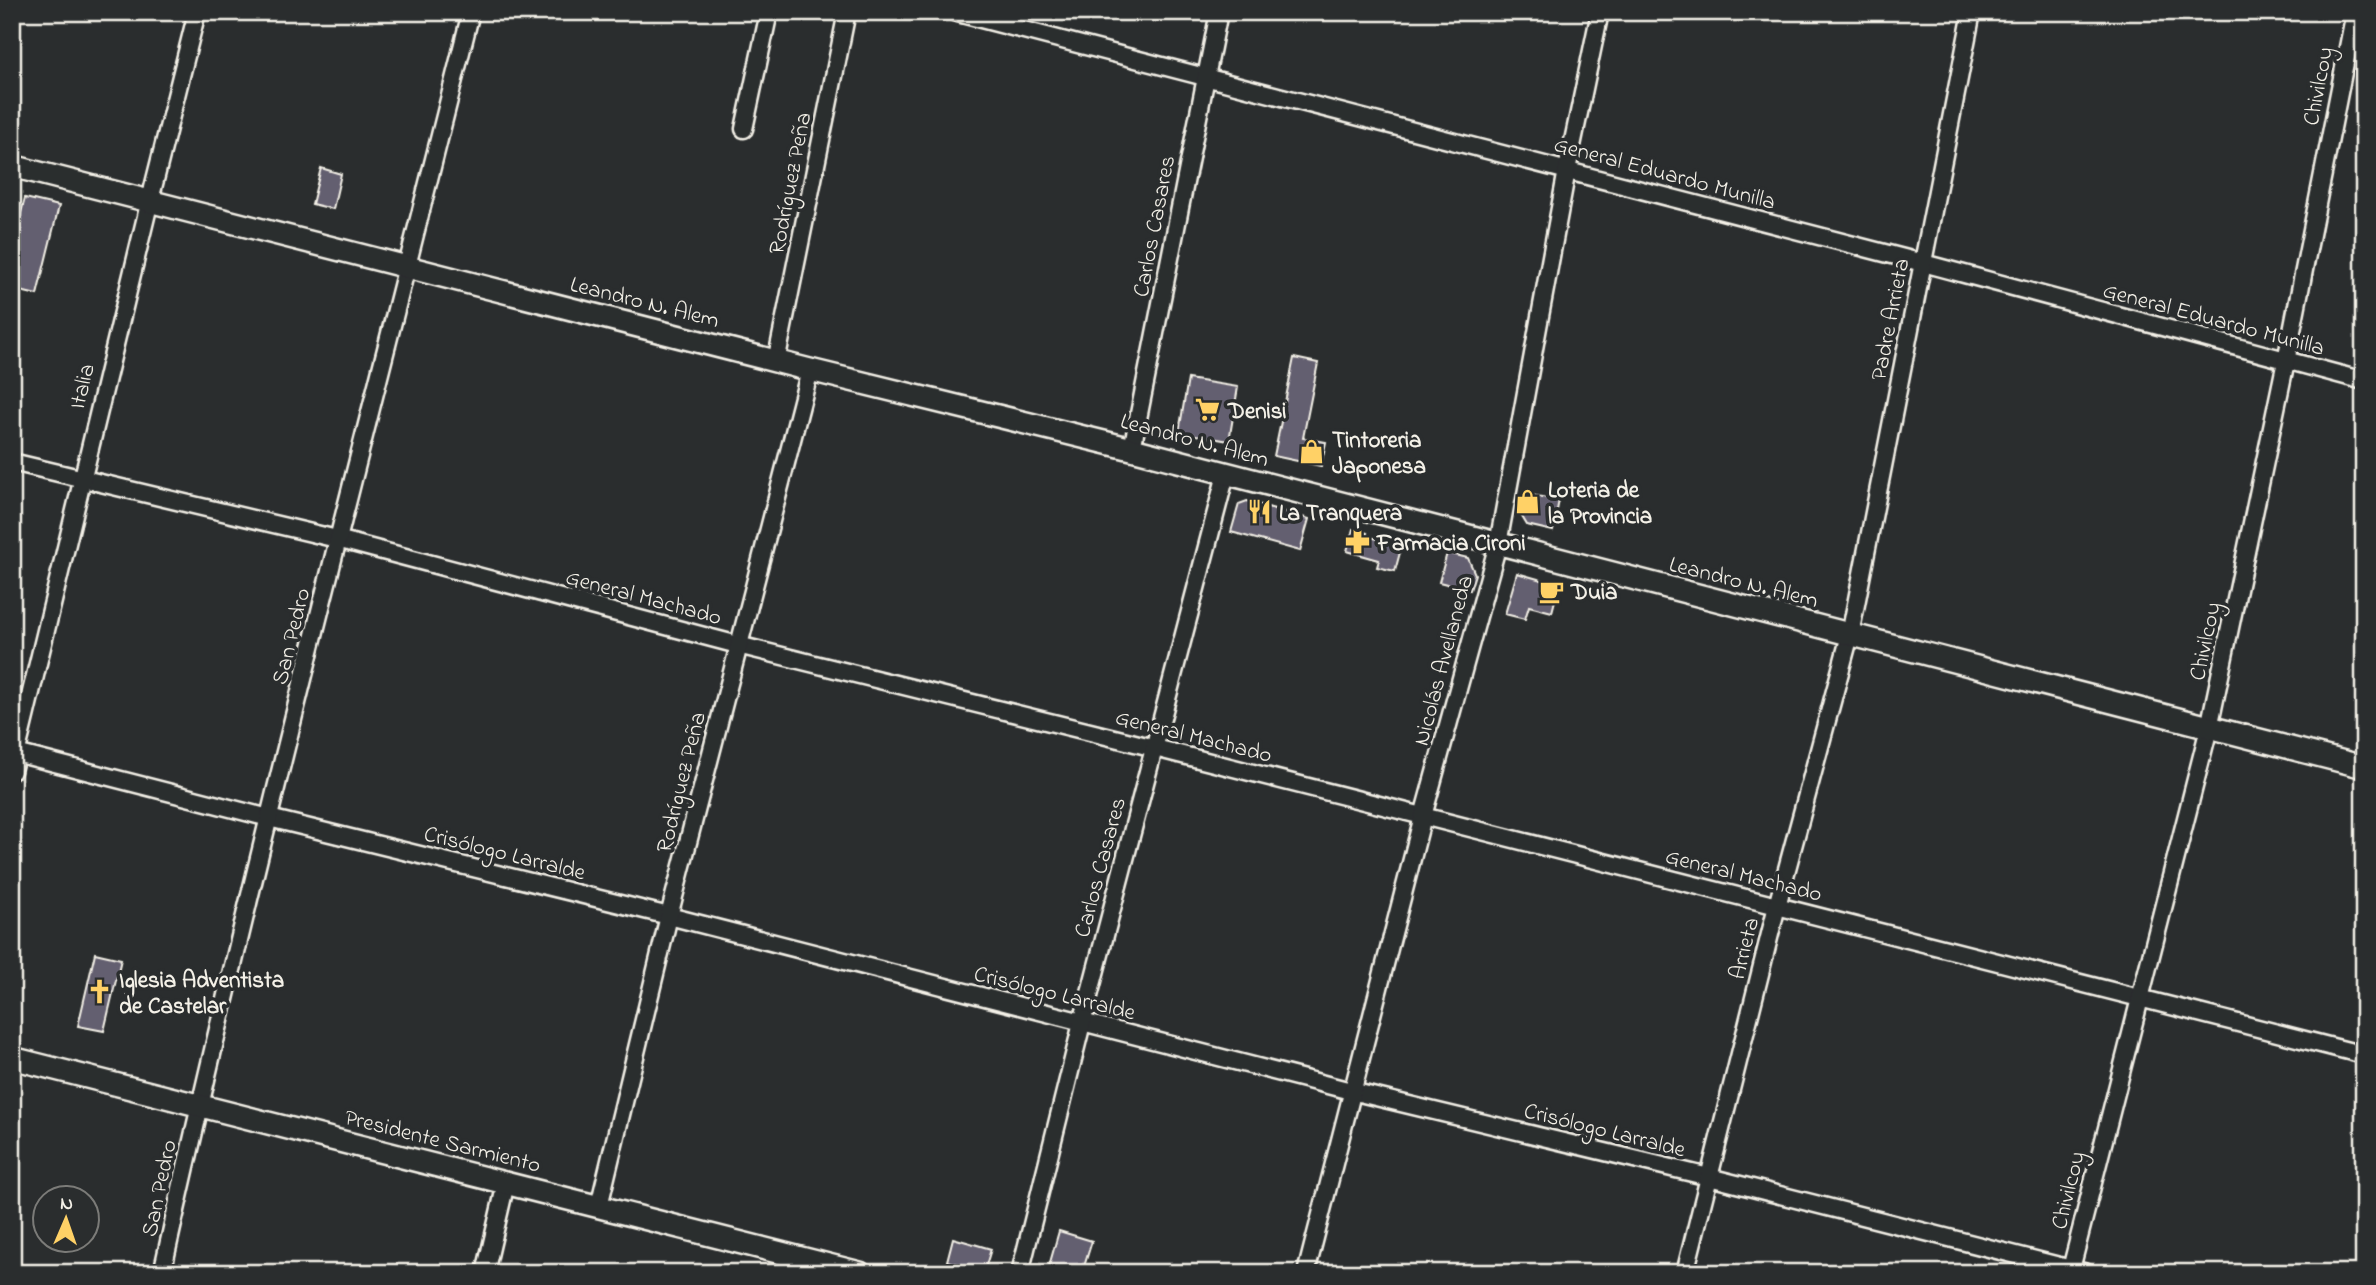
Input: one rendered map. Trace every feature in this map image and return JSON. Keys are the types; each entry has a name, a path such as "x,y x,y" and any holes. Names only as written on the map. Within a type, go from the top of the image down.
{"street":[{"name":"Italia","path":"12,771 14,753 197,12"},
{"name":"San Pedro","path":"162,1273 199,1105 337,539 471,12"},
{"path":"744,129 769,12"},
{"name":"Rodríguez Peña","path":"776,362 847,12"},
{"name":"General Eduardo Munilla","path":"954,12 1923,263 2364,381"},
{"name":"Carlos Casares","path":"1132,449 1219,12"},
{"name":"Nicolás Avellaneda","path":"1306,1273 1423,816 1497,544 1567,170 1600,12"},
{"name":"Padre Arrieta","path":"1850,635 1972,12"},
{"name":"Chivilcoy","path":"2076,1271 2139,999 2210,728 2355,12"},
{"name":"Leandro N. Alem","path":"12,166 776,362 1132,449 2364,767"},
{"name":"Rodríguez Peña","path":"599,1206 669,916 810,370"},
{"name":"General Machado","path":"12,462 337,539 738,645 2364,1055"},
{"name":"Carlos Casares","path":"1020,1273 1082,1023 1226,474"},
{"name":"Arrieta","path":"1685,1273 1777,906 1850,635"},
{"name":"Crisólogo Larralde","path":"14,753 2076,1271"},
{"name":"Presidente Sarmiento","path":"12,1058 860,1273"},
{"path":"485,1273 506,1183"}],"building":[{"path":"321,168 341,174 333,209 312,204"},
{"path":"25,198 59,206 37,295 12,289 12,247"},
{"path":"1294,358 1318,363 1303,438 1326,442 1321,466 1274,456"},
{"name":"Denisi","path":"1188,379 1238,387 1229,441 1179,432"},
{"path":"1525,494 1559,500 1553,531 1527,525 1521,515"},
{"path":"1247,501 1309,519 1300,551 1231,532 1239,504"},
{"path":"1353,529 1367,533 1366,536 1402,545 1395,571 1377,567 1379,560 1347,551"},
{"path":"1447,553 1468,558 1475,574 1470,590 1439,582"},
{"path":"1517,573 1559,585 1552,612 1529,606 1525,619 1505,614"},
{"name":"Iglesia Adventista de Castelar","path":"95,953 121,959 104,1031 78,1026"},
{"path":"1059,1231 1092,1241 1082,1273 1047,1273"},
{"path":"953,1238 991,1249 984,1272 947,1261"}],"place":[{"name":"Denisi","path":"1208,410"},
{"name":"Tintoreria Japonesa","path":"1312,452"},
{"name":"Loteria de la Provincia","path":"1528,502"},
{"name":"La Tranquera","path":"1259,512"},
{"name":"Farmacia Cironi","path":"1357,542"},
{"name":"Duia","path":"1551,591"},
{"name":"Iglesia Adventista de Castelar","path":"99,992"}]}
